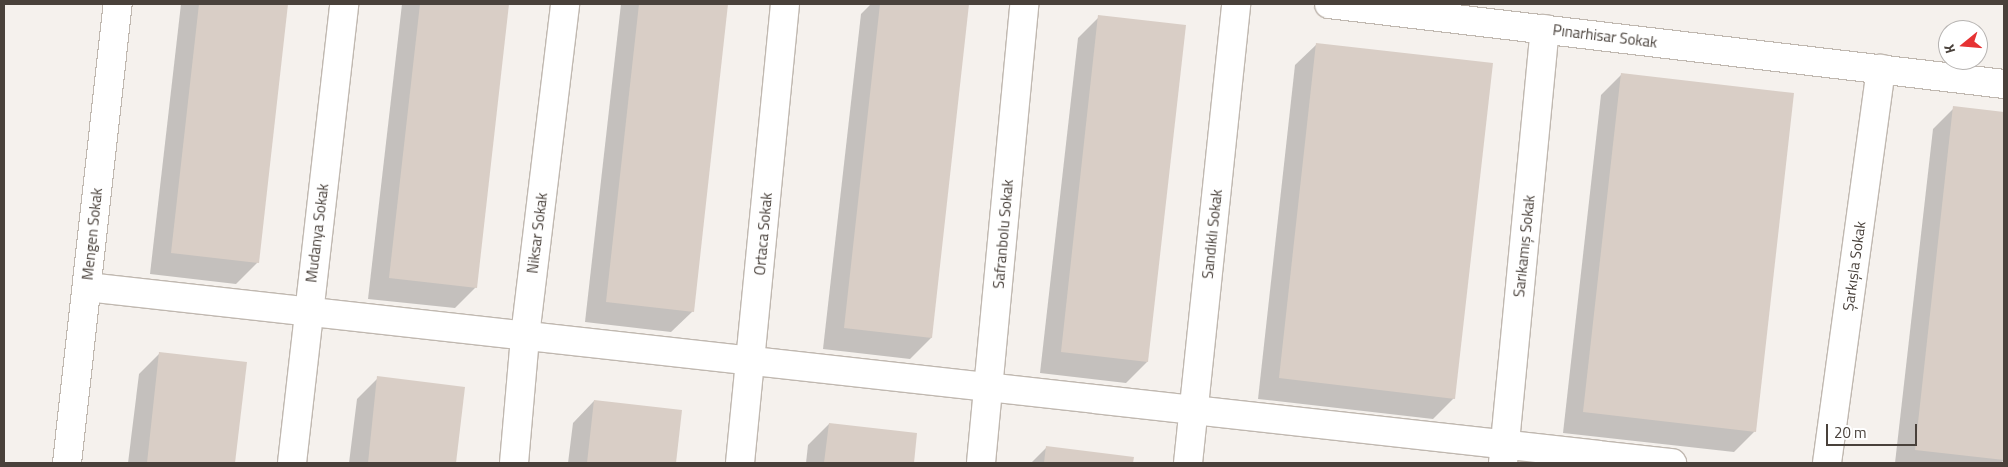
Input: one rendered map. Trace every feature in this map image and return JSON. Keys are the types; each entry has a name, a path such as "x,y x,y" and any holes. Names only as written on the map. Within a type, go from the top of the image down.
{"street":[{"name":"Mengen Sokak","path":"67,463 118,4"},
{"name":"Mudanya Sokak","path":"292,463 344,4"},
{"name":"Niksar Sokak","path":"514,463 525,336 565,4"},
{"name":"Ortaca Sokak","path":"740,463 785,4"},
{"name":"Safranbolu Sokak","path":"981,463 990,387 1024,4"},
{"name":"Sandıklı Sokak","path":"1188,463 1236,4"},
{"name":"Pınarhisar Sokak","path":"1329,4 2004,84"},
{"name":"Sarıkamış Sokak","path":"1504,454 1545,29"},
{"name":"Şarkışla Sokak","path":"1827,463 1881,69"},
{"path":"86,287 1194,410 1504,454 1672,463"}],"building":[{"path":"199,4 288,4 259,263 171,253"},
{"path":"420,4 509,4 477,288 389,278"},
{"path":"639,4 728,4 694,312 606,302"},
{"path":"880,4 969,4 932,338 844,328"},
{"path":"1098,15 1186,25 1148,362 1061,352"},
{"path":"1316,43 1493,63 1455,399 1279,378"},
{"path":"1621,73 1794,93 1756,432 1583,412"},
{"path":"1953,106 2004,112 2004,460 1915,450"},
{"path":"159,352 247,362 235,463 147,463"},
{"path":"377,376 465,387 456,463 368,463"},
{"path":"594,400 682,410 676,463 587,463"},
{"path":"829,423 917,433 914,463 824,463"},
{"path":"1046,446 1134,457 1133,463 1044,463"}]}
